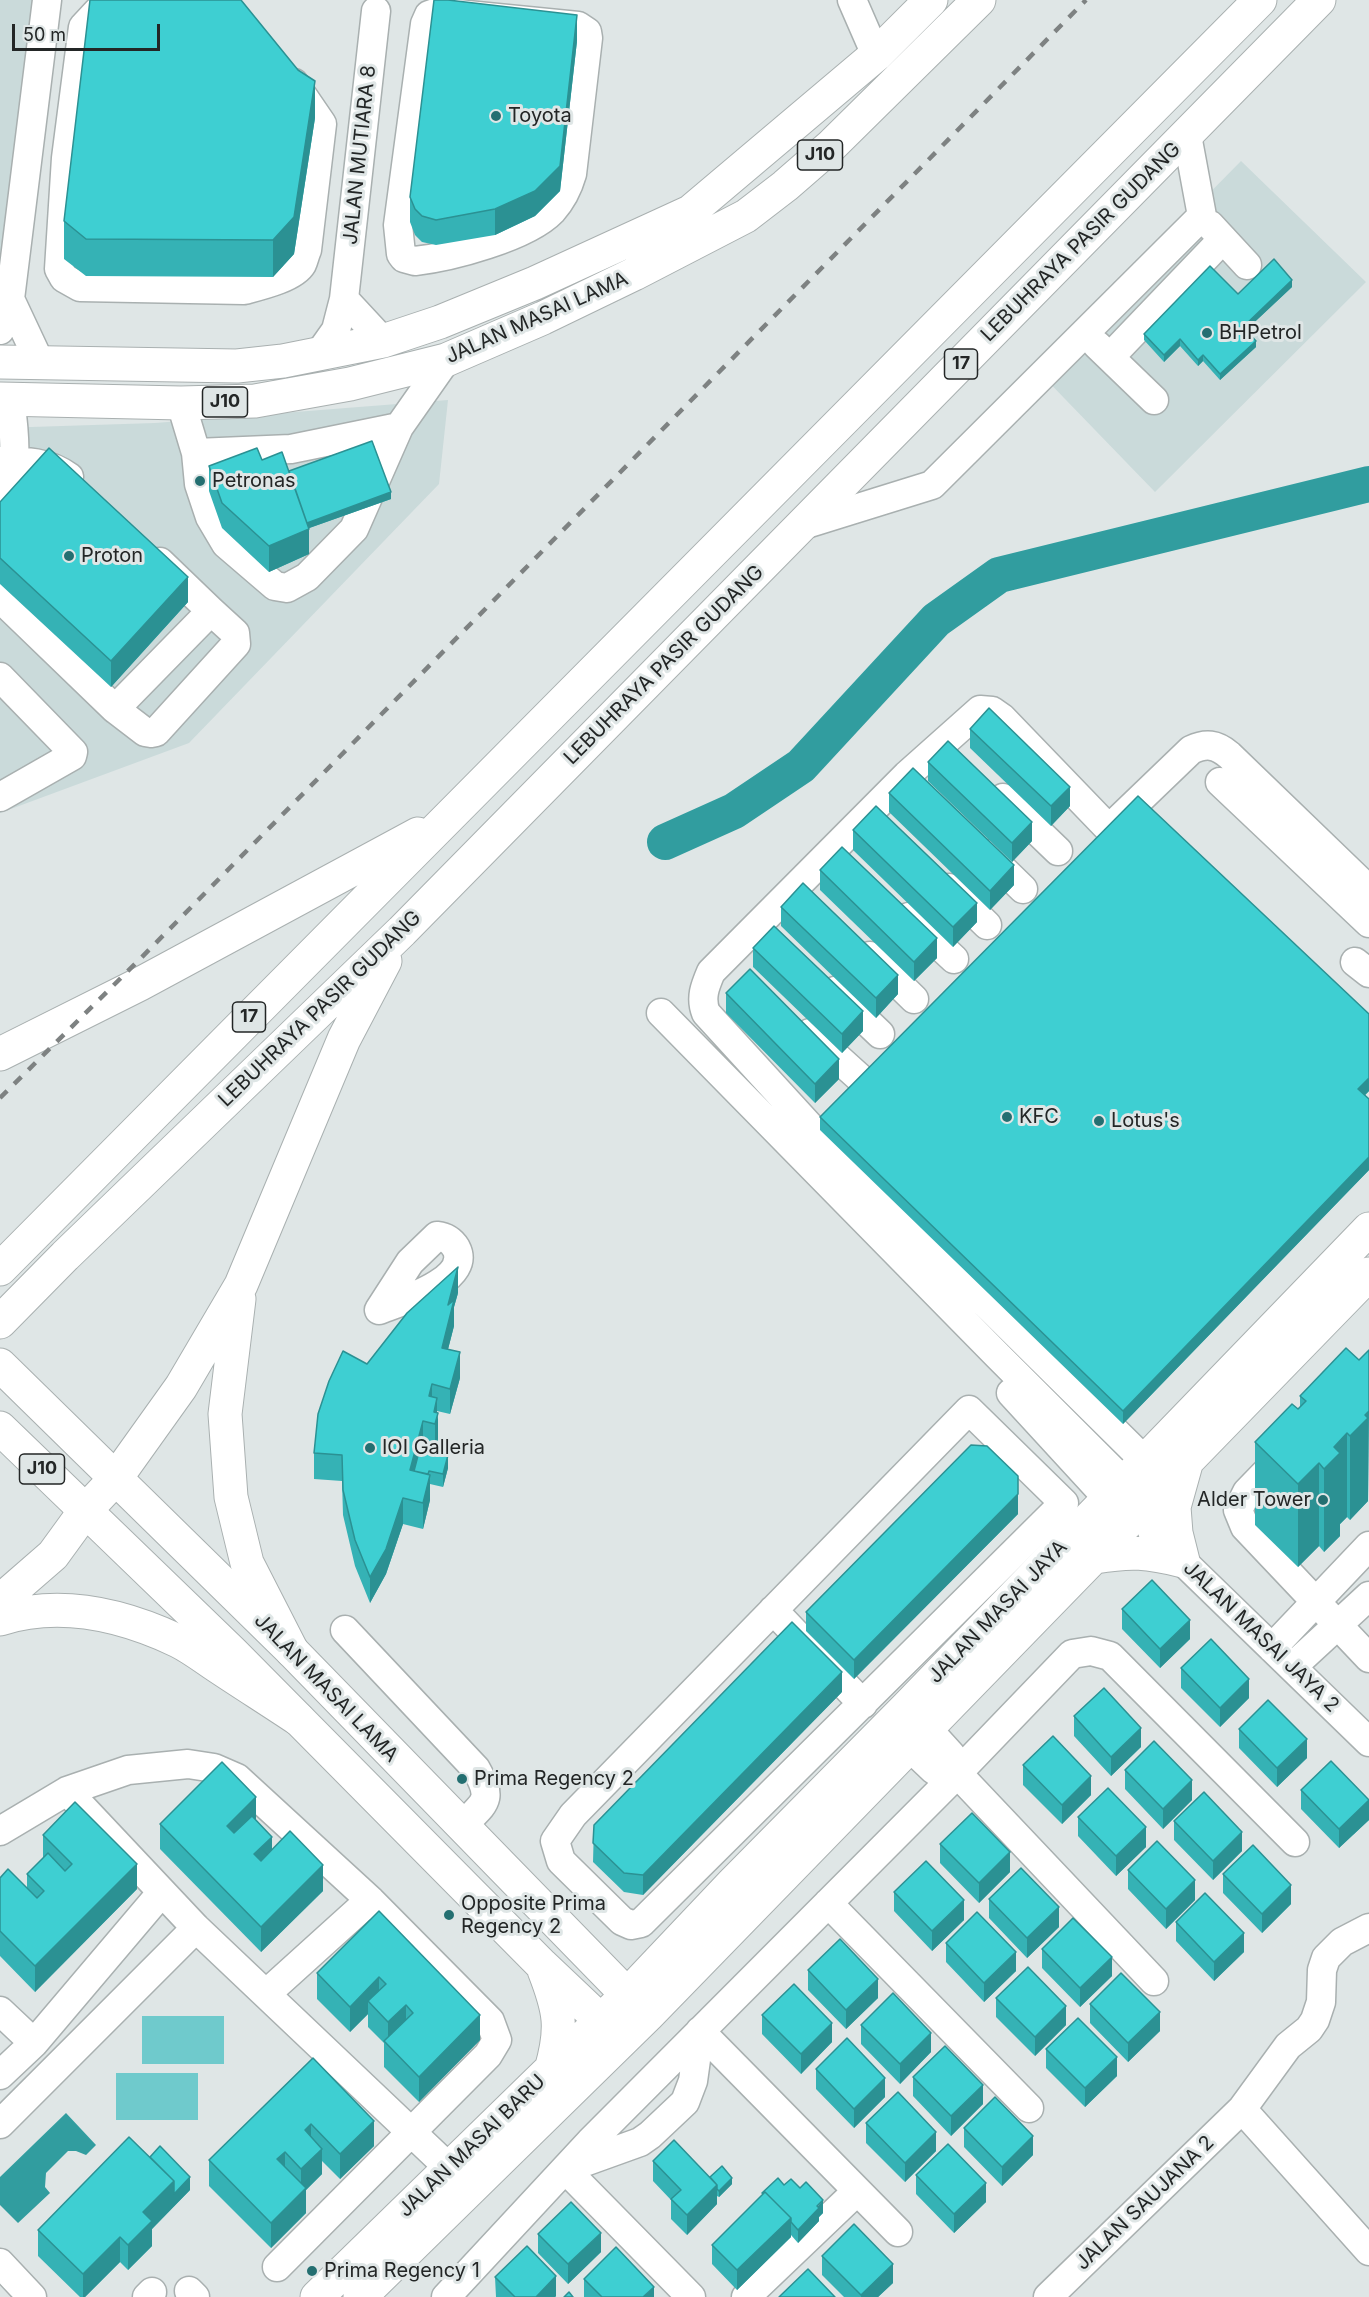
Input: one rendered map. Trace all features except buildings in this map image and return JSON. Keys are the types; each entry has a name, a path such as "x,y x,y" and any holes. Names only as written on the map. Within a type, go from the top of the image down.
{"main road":[{"name":"JALAN MASAI LAMA","path":"0,362 237,366 283,361 383,341 440,322 535,283 690,212 876,55 931,0"},
{"name":"JALAN MASAI LAMA","path":"5,398 181,403 255,401 350,384 446,360 554,313 746,216 831,146 979,0"},
{"name":"17","path":"0,1269 1260,0"},
{"name":"LEBUHRAYA PASIR GUDANG","path":"0,1322 65,1256 402,931 1319,0"},
{"path":"0,1054 140,984 449,817"},
{"path":"0,1601 53,1555 85,1511 116,1478 181,1387 241,1285 344,1039 402,931"},
{"name":"JALAN MASAI JAYA","path":"637,2005 670,1950 733,1883 1095,1557 1134,1500 1369,1229"},
{"name":"JALAN MASAI JAYA","path":"637,2005 908,1727 1001,1610 1134,1500 1187,1462 1369,1274"},
{"path":"241,1285 225,1414 231,1497 247,1563 292,1651"},
{"name":"JALAN MASAI LAMA","path":"0,1365 53,1420 116,1478 292,1651 637,2005"},
{"name":"JALAN MASAI LAMA","path":"0,1428 298,1719 542,1965 611,2030"},
{"path":"1095,1557 1129,1552 1151,1553 1183,1561 1176,1533 1174,1507 1187,1462"},
{"path":"0,1619 17,1614 55,1609 92,1612 135,1624 180,1642 298,1719"},
{"path":"580,1947 629,1964 647,1964 670,1950"},
{"path":"542,1965 556,2001 559,2022 558,2046 551,2070"},
{"name":"JALAN MASAI BARU","path":"360,2297 637,2005"},
{"name":"JALAN MASAI BARU","path":"317,2297 448,2167 551,2070 611,2030"}],"street":[{"path":"40,363 4,316 10,217 27,166 47,0"},
{"path":"117,0 97,12 83,27 65,163 59,269 64,278 80,287 244,290 265,285 301,266 306,250 322,124 290,77 279,66"},
{"path":"852,0 876,55"},
{"name":"JALAN MUTIARA 8","path":"318,354 336,330 344,299 376,11"},
{"path":"438,12 582,27 587,32 588,38 575,155 569,184 553,210 529,228 486,244 415,261 404,258 401,254 398,225 425,24 429,15 438,12"},
{"path":"1186,135 1202,216 1247,265"},
{"path":"27,166 65,163"},
{"path":"800,526 932,485 1202,216"},
{"path":"352,221 398,225"},
{"path":"1110,357 1223,239"},
{"path":"344,299 383,341"},
{"path":"1085,333 1154,400"},
{"path":"181,403 196,453 199,484 210,517 226,544 275,586 287,588 307,577 354,529 399,427 446,360"},
{"path":"0,503 9,492 7,461 14,430 5,398"},
{"path":"196,453 291,448 399,427"},
{"path":"7,461 46,464 57,468 89,495"},
{"path":"0,598 115,709 146,732 156,732 236,644 235,633 139,542"},
{"path":"115,709 211,611"},
{"path":"0,677 73,752 72,756 5,788"},
{"path":"990,941 1022,737 992,711 980,710 952,748 770,930 711,972 706,982 702,1004 706,1013 812,1129 1134,1500"},
{"path":"812,1129 848,1095 990,941 1191,750 1209,745 1223,750 1369,890"},
{"path":"984,780 990,941"},
{"path":"1220,782 1369,923"},
{"path":"965,832 990,941"},
{"path":"928,868 990,941"},
{"path":"894,903 990,941"},
{"path":"848,934 990,941"},
{"path":"813,970 990,941"},
{"path":"661,1013 1010,1379 1134,1500"},
{"path":"792,1017 848,1095"},
{"path":"969,1410 1064,1503 641,1923 631,1925 622,1921 561,1861 555,1841 573,1815 969,1410 1010,1379"},
{"path":"1304,1433 1247,1492 1238,1510 1245,1527 1315,1604 1369,1658"},
{"name":"JALAN MASAI JAYA 2","path":"1134,1500 1183,1561 1369,1742"},
{"path":"1282,1658 1315,1604 1369,1546"},
{"path":"1282,1658 1336,1625 1369,1596"},
{"path":"773,1610 863,1704"},
{"path":"951,1615 1001,1610"},
{"path":"345,1630 476,1768 487,1787 484,1803 462,1826"},
{"path":"446,2297 565,2169 828,1903 947,1766 1072,1654 1081,1651 1100,1652 1110,1656 1295,1842"},
{"path":"908,1727 1154,1981"},
{"path":"0,1831 67,1791 128,1770 188,1764 214,1768 237,1778 370,1900 490,2021 497,2040 488,2055 277,2267"},
{"path":"67,1791 196,1928 448,2167"},
{"path":"733,1883 735,1831"},
{"path":"0,2075 34,2043 162,1892"},
{"path":"266,1994 370,1900"},
{"path":"828,1903 1029,2108"},
{"path":"0,2124 196,1928"},
{"name":"JALAN SAUJANA 2","path":"1048,2297 1242,2109 1288,2046 1309,2029 1315,2020 1321,2002 1322,1970 1326,1958 1342,1942 1369,1928"},
{"path":"0,2011 34,2043"},
{"path":"565,2169 640,2142 650,2136 684,2102 693,2081 700,2031"},
{"path":"700,2031 898,2232"},
{"path":"1242,2109 1369,2251"},
{"path":"565,2169 691,2297"},
{"path":"746,2297 857,2190"},
{"path":"0,2263 32,2297"}],"shaded area":[{"path":"0,0 33,0 0,301"},
{"path":"1241,161 1366,282 1155,492 1036,369"},
{"path":"448,400 439,484 189,743 0,813 0,428 155,423"},
{"path":"142,2016 224,2016 224,2064 142,2064"},
{"path":"116,2073 198,2073 198,2120 116,2120"},
{"path":"66,2113 96,2145 86,2155 68,2151 46,2173 45,2187 50,2193 18,2223 0,2205 0,2177"}],"waterway":[{"path":"665,842 734,811 801,766 936,620 999,575 1369,484"}],"railway":[{"path":"0,1098 1086,0"}],"place":[{"name":"Toyota","path":"496,116"},
{"name":"BHPetrol","path":"1207,333"},
{"name":"Petronas","path":"200,481"},
{"name":"Proton","path":"69,556"},
{"name":"KFC","path":"1007,1117"},
{"name":"Lotus's","path":"1099,1121"},
{"name":"IOI Galleria","path":"370,1448"},
{"name":"Alder Tower","path":"1323,1500"},
{"name":"Prima Regency 2","path":"462,1779"},
{"name":"Opposite Prima Regency 2","path":"449,1915"},
{"name":"Prima Regency 1","path":"312,2271"}]}
